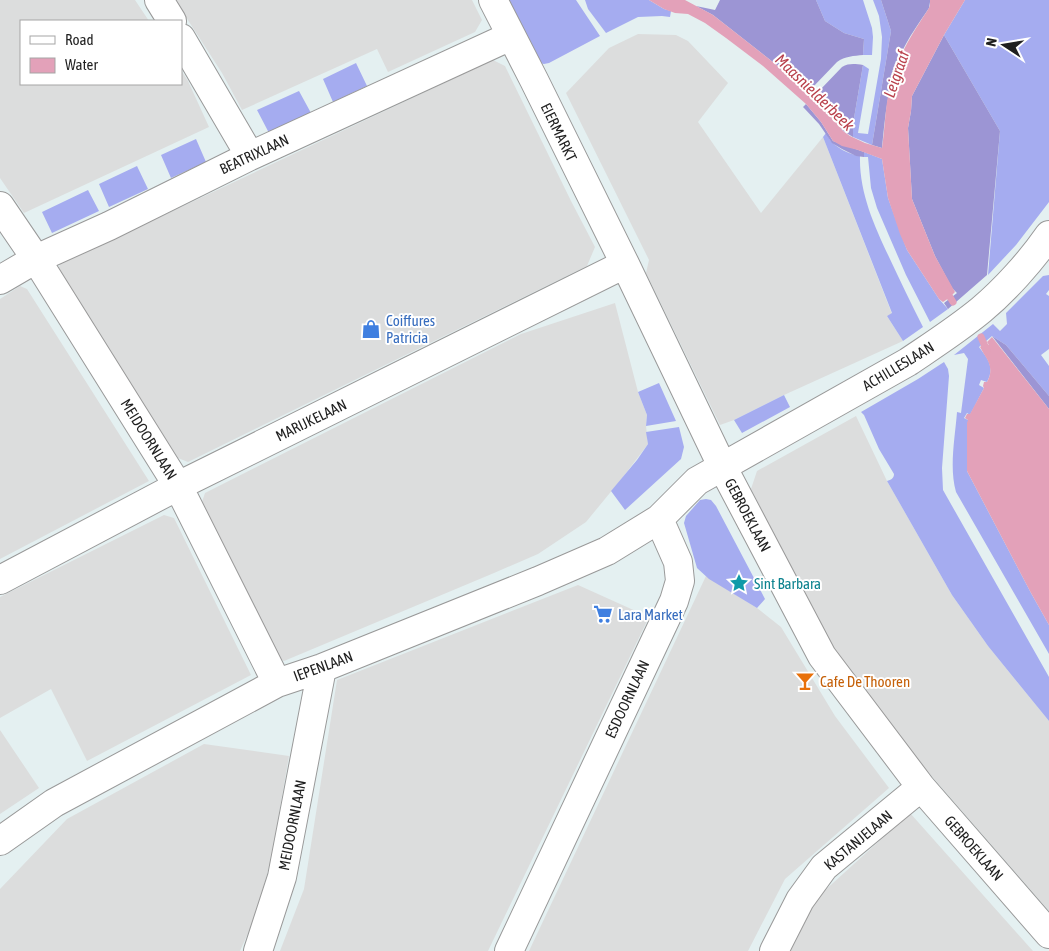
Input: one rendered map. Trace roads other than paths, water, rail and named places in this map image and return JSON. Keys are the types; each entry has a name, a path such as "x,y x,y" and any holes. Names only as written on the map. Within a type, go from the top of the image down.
{"street":[{"path":"159,0 171,20"},
{"name":"EIERMARKT","path":"493,0 624,264"},
{"name":"BEATRIXLAAN","path":"0,280 36,259 250,156 511,36"},
{"path":"182,40 250,156"},
{"name":"MEIDOORNLAAN","path":"0,206 36,259 178,486 277,683"},
{"name":"ACHILLESLAAN","path":"722,466 908,362 938,342 988,303 1012,280 1038,251 1049,235"},
{"name":"GEBROEKLAAN","path":"624,264 722,466 822,656 921,787 1049,934"},
{"name":"MARIJKELAAN","path":"0,580 178,486 624,264"},
{"path":"659,519 697,481 722,466"},
{"name":"IEPENLAAN","path":"0,841 54,804 277,683 322,668 538,581 607,551 659,519"},
{"name":"ESDOORNLAAN","path":"509,951 674,601 680,581 678,562 659,519"},
{"name":"MEIDOORNLAAN","path":"258,951 282,877 322,668"},
{"name":"KASTANJELAAN","path":"774,951 800,900 824,867 921,787"}],"water":[{"name":"Leigraaf","path":"649,0 685,0 713,15 810,91 830,112 843,131 865,143 882,148 889,91 895,69 916,28 929,8 930,0 965,0 912,96 908,128 912,199 935,256 955,292 950,297 946,293 949,298 943,302 939,299 907,250 888,198 882,159 842,146 833,141 821,122 806,104 763,66 705,23 688,14 675,13 664,9"},
{"path":"992,337 1049,409 1049,625 967,471 968,420 965,418 967,414 970,414 984,388 984,382 987,382 989,377 989,364 980,347 985,343 989,345 987,342"}],"waterway":[{"name":"Maasnielderbeek","path":"945,289 953,302"},
{"name":"Maasnielderbeek","path":"981,337 987,351"}],"place":[{"name":"Coiffures Patricia","path":"371,329"},
{"name":"Sint Barbara","path":"739,583"},
{"name":"Lara Market","path":"603,614"},
{"name":"Cafe De Thooren","path":"805,681"}]}
